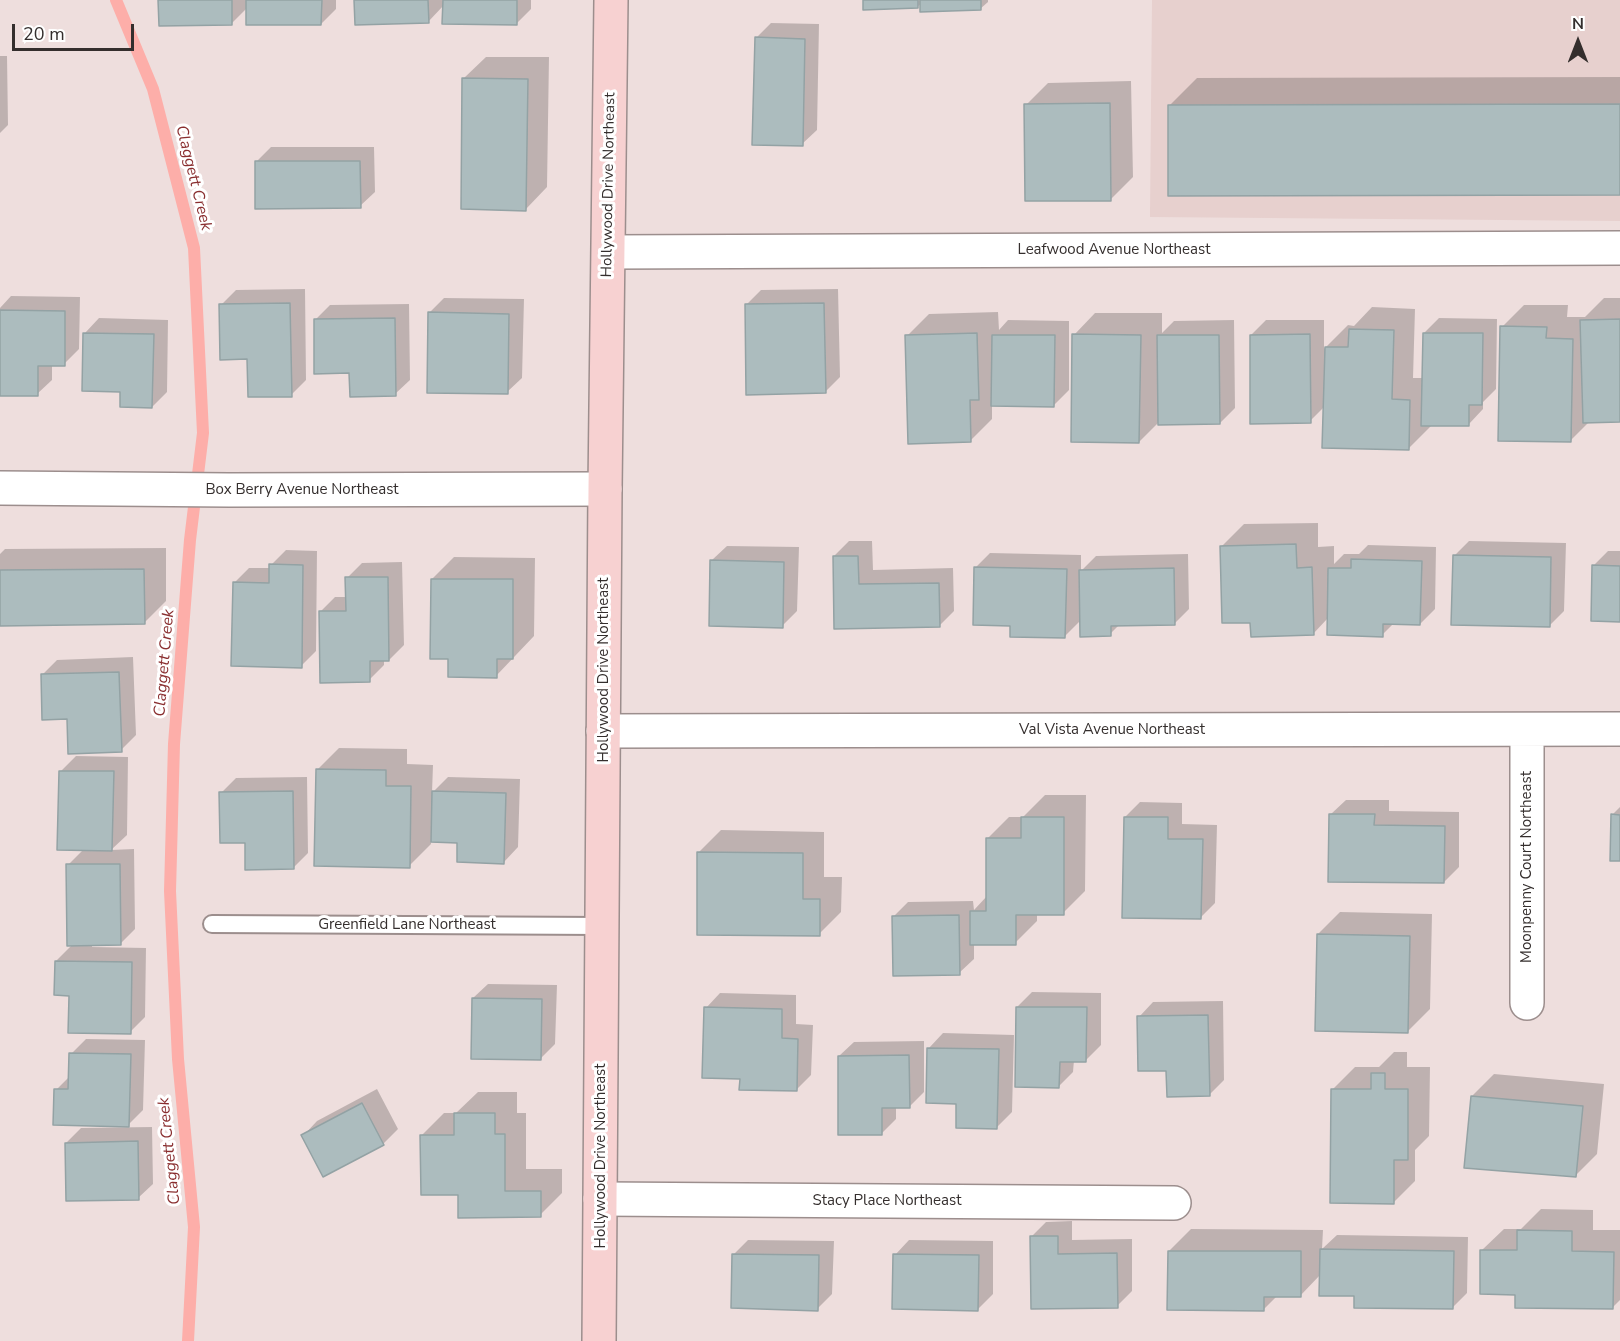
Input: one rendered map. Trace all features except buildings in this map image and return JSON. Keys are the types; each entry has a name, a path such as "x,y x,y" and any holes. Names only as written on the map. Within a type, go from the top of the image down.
{"street":[{"name":"Hollywood Drive Northeast","path":"599,1341 611,0"},
{"name":"Leafwood Avenue Northeast","path":"609,252 1620,248"},
{"name":"Box Berry Avenue Northeast","path":"0,488 605,489"},
{"name":"Val Vista Avenue Northeast","path":"603,731 1620,729"},
{"name":"Moonpenny Court Northeast","path":"1527,730 1527,1003"},
{"name":"Stacy Place Northeast","path":"600,1199 1174,1203"}],"lane":[{"name":"Greenfield Lane Northeast","path":"212,924 603,926"}],"shaded area":[{"path":"1152,0 1620,0 1620,221 1150,217"}],"waterway":[{"name":"Claggett Creek","path":"116,0 153,89 194,248 203,433 190,540 174,744 170,891 178,1059 194,1227 188,1341"}]}
